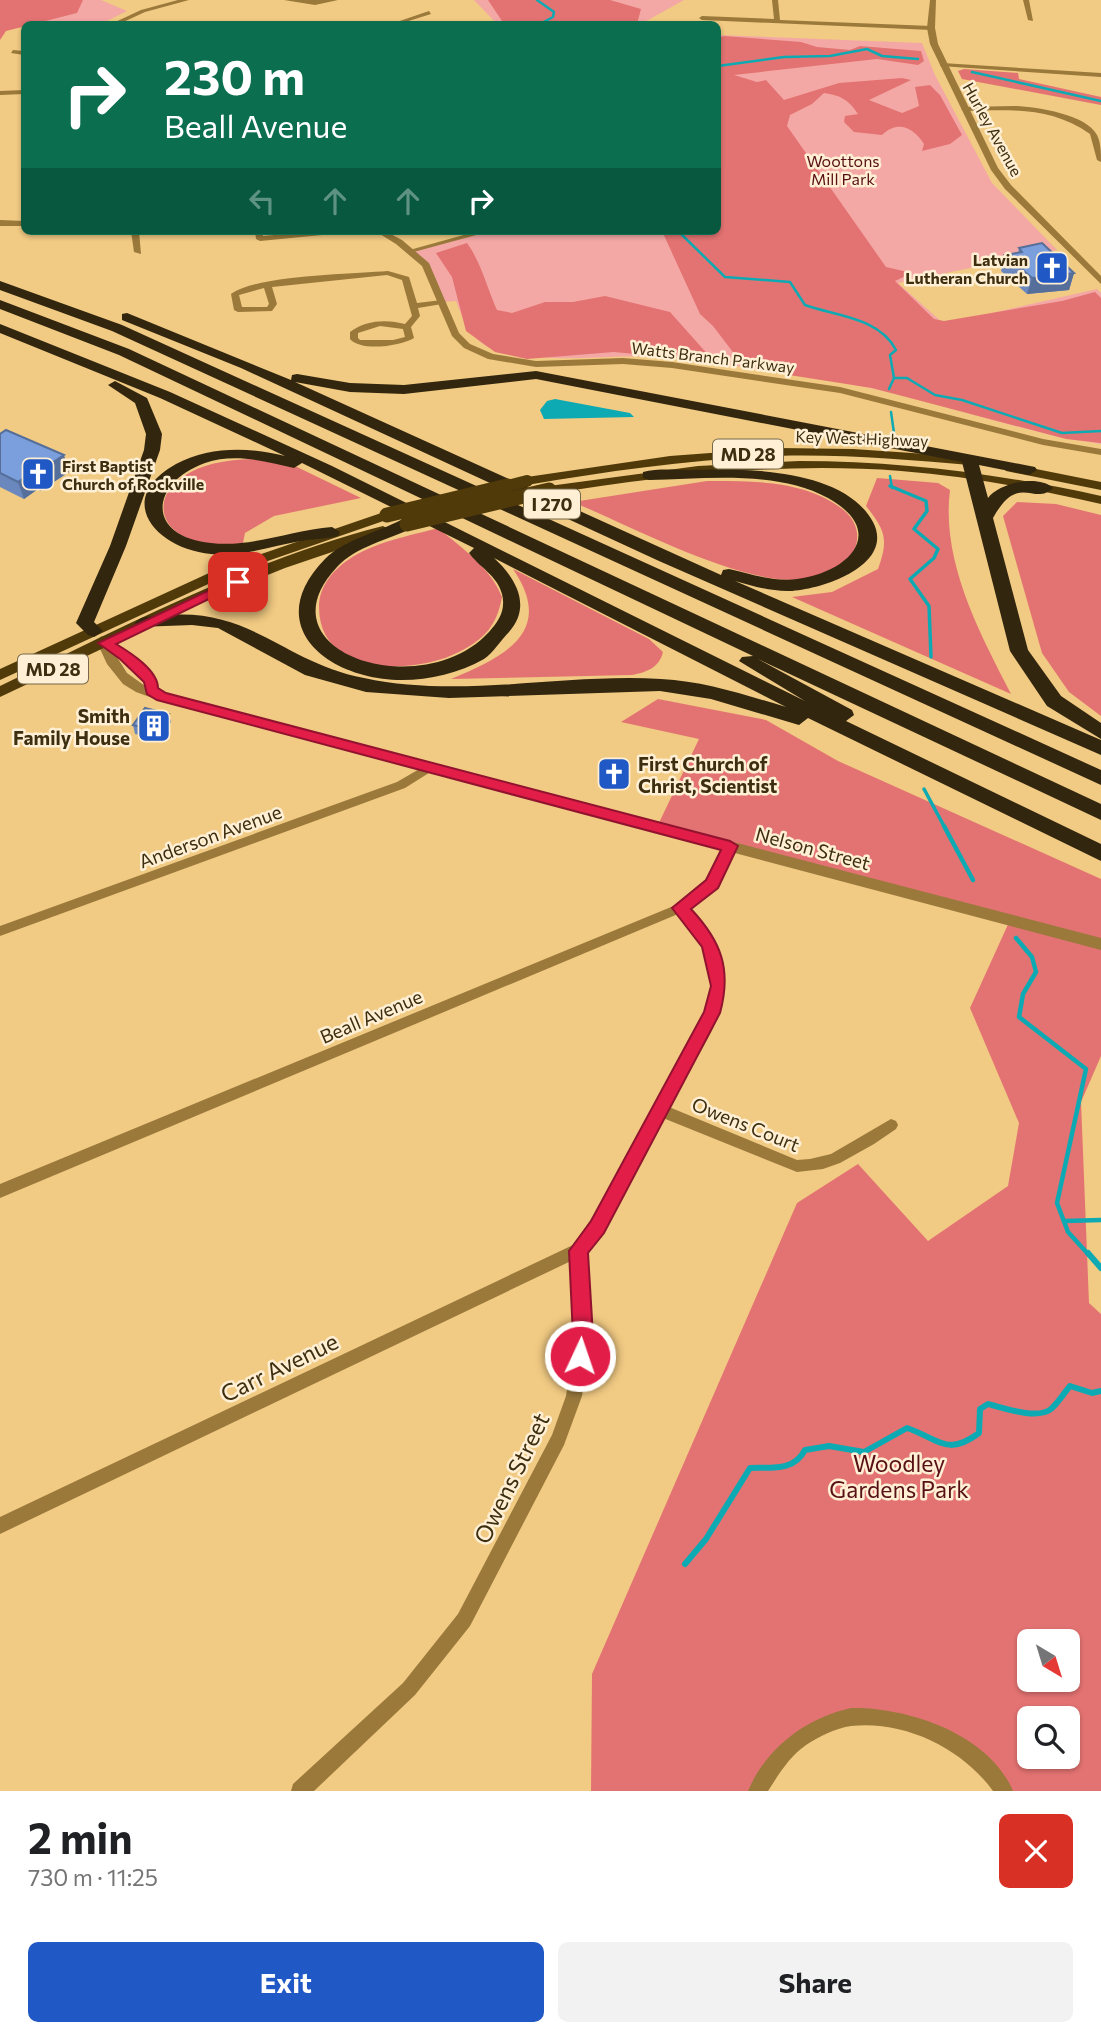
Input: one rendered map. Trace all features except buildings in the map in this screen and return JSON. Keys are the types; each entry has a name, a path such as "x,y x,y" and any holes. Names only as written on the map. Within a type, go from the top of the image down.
{"highway":[{"name":"I 270","path":"0,271 97,305 246,365 666,557 1101,748"},
{"name":"I 270","path":"0,285 117,328 1101,778"},
{"name":"I 270","path":"3,305 124,352 1101,813"},
{"path":"0,328 192,405 382,494 867,741 1101,853"},
{"path":"54,349 142,401 154,434 151,457 141,486 85,623 99,637"},
{"path":"246,365 335,388 366,390 440,387 502,376 536,376 1029,470"},
{"path":"332,532 306,533 227,549 196,546 167,535 154,521 152,502 174,472 197,460 220,455 254,454 290,462 382,494"},
{"path":"972,468 1019,652 1054,701 1101,732"},
{"path":"649,475 756,476 800,483 846,503 857,512 867,531 867,543 856,564 828,580 795,586 772,585 666,557"},
{"path":"985,518 997,497 1004,492 1016,488 1045,488"},
{"path":"407,524 333,561 313,584 304,603 305,623 310,636 348,663 371,672 435,673 458,666 499,637 511,616 513,602 508,582 493,565 439,524"},
{"path":"571,563 1101,853"},
{"path":"144,623 192,619 216,622 236,629 284,657 326,676 372,687 422,690 662,685 758,705 867,741"},
{"path":"1061,759 1101,773"}],"main road":[{"name":"Key West Highway","path":"332,532 387,515 527,481 608,467 753,453 852,453 972,468 1029,470"},
{"name":"MD 28","path":"0,675 99,637 144,623 280,565 407,524 549,490 649,475 751,466 842,464 972,468 1101,500"},
{"name":"MD 28","path":"1029,470 1101,486"},
{"name":"MD 28","path":"0,692 225,571 332,532"}],"street":[{"path":"121,21 143,11 186,0"},
{"path":"287,0 335,0"},
{"path":"775,0 777,21"},
{"name":"Hurley Avenue","path":"933,0 931,28 942,65 994,168 1008,187 1101,281"},
{"path":"1026,0 1031,20"},
{"path":"404,21 429,13"},
{"path":"738,19 931,28"},
{"path":"13,52 21,53"},
{"path":"942,65 1101,75"},
{"path":"0,93 21,92"},
{"path":"964,109 1031,108 1061,115 1093,133 1101,160"},
{"path":"0,223 21,223"},
{"path":"136,235 138,252"},
{"path":"260,235 260,239 302,235"},
{"name":"Watts Branch Parkway","path":"385,235 410,251 429,269 455,334 467,346 503,361 536,364 623,361 672,365 840,390 1043,442 1101,452"},
{"path":"410,251 471,235"},
{"path":"268,286 273,304 269,309 238,310 235,294 242,289 268,286 400,275 406,279 416,316 407,327"},
{"path":"414,306 443,302"},
{"path":"379,324 407,327 410,338 393,343 364,344 354,339 354,332 362,327 379,324"},
{"name":"Nelson Street","path":"99,637 125,655 151,681 152,691 162,697 1101,944"},
{"name":"Anderson Avenue","path":"0,931 401,785 428,768"},
{"name":"Beall Avenue","path":"0,1191 680,908 712,884 730,846"},
{"path":"578,1251 597,1227 712,1013 719,986 710,946 702,931 680,908"},
{"name":"Owens Court","path":"660,1110 797,1166 814,1167 831,1163 891,1125"},
{"name":"Carr Avenue","path":"0,1526 578,1251"},
{"name":"Owens Street","path":"300,1791 409,1689 464,1619 558,1439 574,1396 583,1336 578,1251"},
{"path":"757,1791 786,1749 805,1735 849,1717 899,1720 949,1739 998,1781 1004,1791"}],"green space":[{"path":"0,0 101,0 127,11 107,21 21,21"},
{"path":"0,0 83,0 77,13 45,21 21,21 21,27 6,31 0,40"},
{"path":"474,0 684,0 646,21 494,21"},
{"path":"488,0 610,0 641,9 638,21 502,21"},
{"name":"Woottons Mill Park","path":"721,35 922,43 935,75 992,183 1057,250 898,283 944,324 1097,289 1101,293 1101,444 1027,429 878,390 795,374 661,357 544,358 498,351 476,338 466,325 456,301 442,302 429,269 410,251 472,235 721,235"},
{"path":"721,37 801,42 817,47 850,50 860,46 921,51 924,61 918,65 877,59 734,75 757,82 766,80 784,100 839,83 902,78 911,80 869,100 902,113 919,106 915,87 930,85 940,95 962,135 950,144 922,151 924,144 915,133 905,128 894,128 882,135 854,132 844,122 845,116 858,114 848,102 830,94 824,93 812,104 790,115 787,126 886,267 912,273 895,281 934,319 944,321 1062,301 1095,292 1101,298 1101,443 1066,439 872,388 745,368 713,326 700,314 664,235 721,235"},
{"path":"964,69 1018,73 1019,79 1101,97 1101,105 962,79 958,71"},
{"path":"467,243 497,310 512,313 545,302 573,302 605,296 670,312 711,358 708,361 614,352 527,359 495,352 466,331 452,277 436,253"},
{"path":"252,459 297,467 361,498 274,516 245,533 243,543 209,544 184,536 169,524 163,507 169,490 185,475 213,464"},
{"path":"877,478 938,483 950,490 951,543 957,569 975,621 1011,694 792,597 832,592 878,569 883,550 883,535 866,506"},
{"path":"707,481 777,484 811,492 849,515 857,532 855,549 843,565 828,574 806,579 777,579 701,558 573,502"},
{"path":"1017,502 1056,504 1101,515 1101,716 1069,692 1042,653 1003,516"},
{"path":"438,528 475,559 497,586 502,597 497,616 483,636 459,652 418,665 372,664 351,658 335,647 323,630 319,607 321,593 332,574 348,560 369,549"},
{"path":"513,569 649,639 663,652 659,662 647,671 632,675 451,679 471,671 505,651 518,639 526,626 529,610 525,591"},
{"name":"Woodley Gardens Park","path":"658,699 766,720 838,761 1101,879 1101,1056 1081,1102 1089,1303 1101,1314 1101,1791 1004,1791 949,1739 849,1717 805,1735 757,1791 591,1791 592,1674 797,1203 858,1164 928,1241 1008,1186 1019,1123 970,1008 1010,920 657,827 699,739 621,722"}],"water":[{"path":"555,399 630,413 634,417 544,419 540,410 547,401"}],"waterway":[{"path":"537,0 554,12 553,17 546,21"},
{"path":"721,66 784,57 830,56 867,49 882,56 918,59"},
{"path":"972,72 1101,101"},
{"path":"682,235 725,277 790,282 805,305 855,319 879,331 896,350 890,355 894,378"},
{"path":"889,389 894,378"},
{"path":"894,378 907,378 935,395 962,400 1062,433 1101,431"},
{"path":"891,412 894,433"},
{"path":"890,476 892,487"},
{"path":"892,487 926,501 927,511 914,529 938,549 934,558 910,579 929,606 931,657"},
{"path":"924,789 945,828"},
{"path":"944,826 973,880"},
{"path":"1016,938 1032,957 1036,972 1023,994 1019,1017 1086,1069 1057,1203 1068,1232 1089,1255"},
{"path":"1064,1221 1101,1220"},
{"path":"1088,1253 1101,1268"},
{"path":"685,1564 706,1539 750,1468 781,1467 794,1462 805,1450 829,1446 864,1452 907,1428 943,1444 959,1444 979,1433 980,1409 988,1404 1037,1413 1051,1409 1070,1386 1092,1393 1101,1391"}],"place":[{"name":"Latvian Lutheran Church","path":"1052,268"},
{"name":"First Baptist Church of Rockville","path":"38,474"},
{"name":"Smith Family House","path":"154,726"},
{"name":"First Church of Christ, Scientist","path":"614,774"}],"route":[{"path":"238,582 195,599 105,643 125,655 151,681 152,691 162,697 730,846 712,884 695,900 680,908 702,931 710,946 719,986 712,1013 597,1227 578,1251 583,1336 580,1356"}]}
